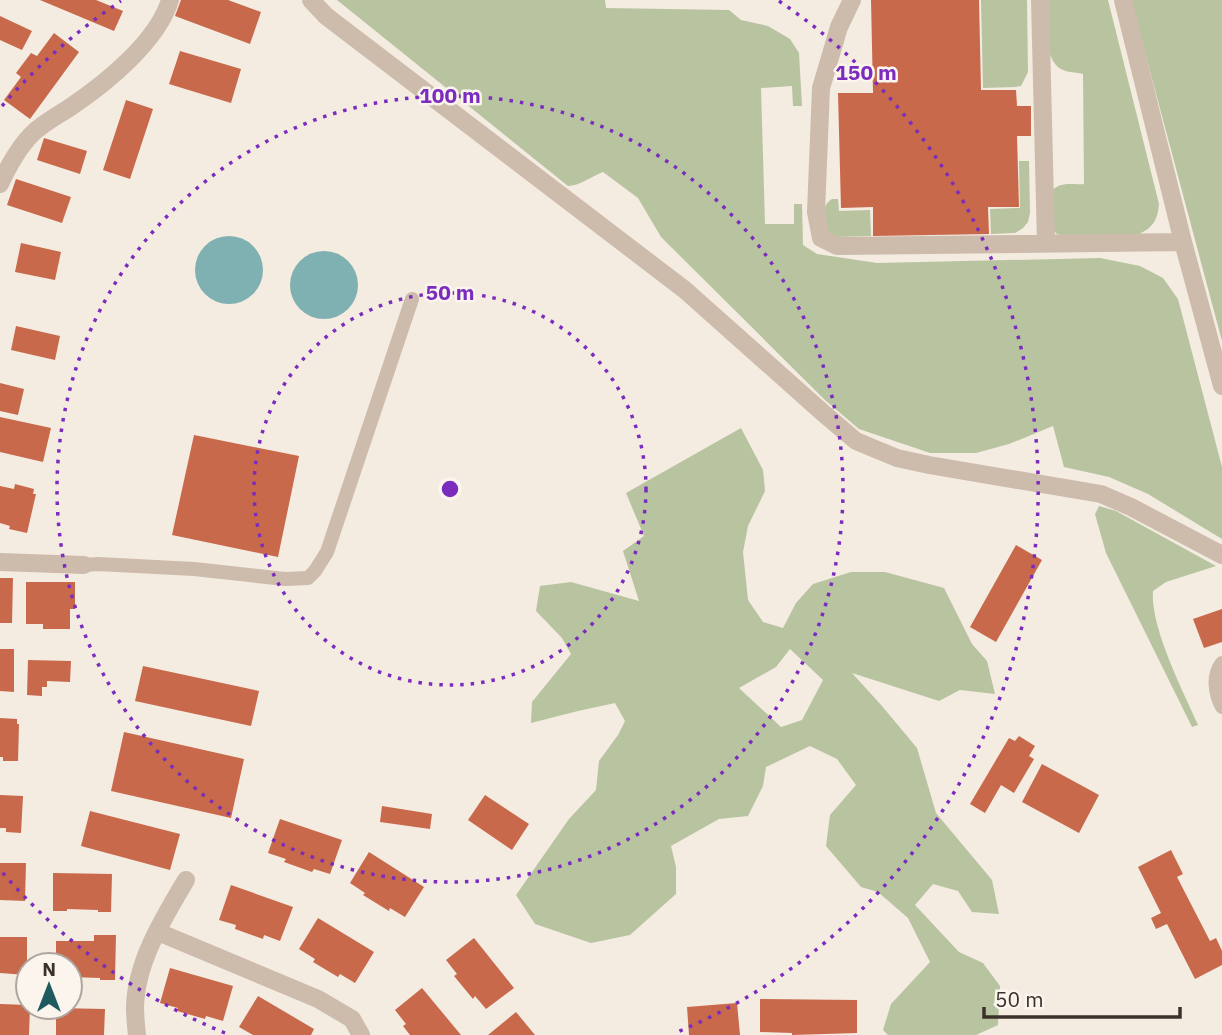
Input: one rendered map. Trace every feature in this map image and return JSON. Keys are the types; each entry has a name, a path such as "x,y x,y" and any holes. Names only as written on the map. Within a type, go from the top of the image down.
{"street":[{"path":"0,184 8,165 32,134 100,87 148,40 167,10 170,0"},
{"path":"311,0 326,16 685,290 856,441 897,458 929,465 1101,494 1222,555"},
{"path":"852,0 839,27 821,88 816,212 821,238 837,246 1183,242"},
{"path":"1040,0 1046,243"},
{"path":"1123,0 1222,386"},
{"path":"0,562 84,565"},
{"path":"137,1035 135,1006 143,961 186,880"},
{"path":"158,932 318,999 352,1020 361,1035"}],"lane":[{"path":"84,565 194,569 285,579 308,578 327,552 411,299"},
{"path":"1222,663 1218,667 1215,691 1222,706"}],"green space":[{"path":"337,0 605,0 606,8 729,10 741,20 768,26 790,39 799,53 802,106 793,106 792,86 761,88 765,224 794,224 794,204 802,204 803,245 817,254 877,263 1100,258 1140,266 1163,278 1178,299 1222,467 1222,539 1148,494 1109,477 1064,467 1053,426 1009,444 976,453 930,453 859,429 825,400 661,237 638,198 603,172 568,186"},
{"path":"981,0 1027,0 1028,72 1021,86 983,88"},
{"path":"1048,0 1108,0 1159,204 1154,222 1139,234 1064,236 1051,228 1051,192 1062,185 1084,184 1083,74 1061,69 1051,56 1047,38"},
{"path":"1131,0 1222,0 1222,341"},
{"path":"1019,161 1029,161 1028,222 1015,233 991,234 990,209 1020,208"},
{"path":"832,199 838,199 839,211 870,210 871,236 836,237 828,234 824,210"},
{"path":"741,428 763,470 765,491 748,526 743,552 748,600 763,622 783,628 796,603 813,584 851,572 885,572 944,588 972,644 987,661 995,694 960,690 939,701 852,673 917,748 936,813 992,880 999,914 972,912 958,891 933,884 915,905 959,952 983,963 1000,986 998,1025 976,1035 888,1035 883,1030 891,1004 930,962 908,918 878,892 861,887 826,846 830,815 856,785 837,759 810,746 766,767 763,786 748,816 719,819 671,846 676,867 676,894 630,935 591,943 535,924 516,895 569,819 596,790 599,761 625,721 615,703 531,723 532,702 571,654 562,638 536,611 540,586 571,582 639,601 623,551 644,536 626,493","holes":["790,649 823,680 802,720 781,727 739,688 776,667"]},
{"path":"1099,506 1116,511 1216,566 1166,582 1153,591 1153,606 1162,640 1198,725 1192,727 1106,553 1095,514"}],"water":[{"path":"229,236 242,239 253,246 260,257 263,270 260,283 253,294 242,301 229,304 216,301 205,294 198,283 195,270 198,257 205,246 216,239"},
{"path":"324,251 337,254 348,261 355,272 358,285 355,298 348,309 337,316 324,319 311,316 300,309 293,298 290,285 293,272 300,261 311,254"}],"building":[{"path":"40,0 96,0 123,11 114,31"},
{"path":"181,0 228,0 261,12 250,44 175,16"},
{"path":"871,0 979,0 981,90 1016,90 1017,106 1031,106 1031,136 1017,136 1019,207 988,207 989,234 873,236 873,207 841,208 838,93 873,93"},
{"path":"0,16 32,31 22,50 0,40"},
{"path":"54,33 79,52 30,119 4,100 21,77 16,73 31,53 37,56"},
{"path":"180,51 241,69 231,103 169,84"},
{"path":"126,100 153,109 130,179 103,170"},
{"path":"44,138 87,151 80,174 37,160"},
{"path":"16,179 71,197 62,223 7,205"},
{"path":"21,243 61,252 55,280 15,272"},
{"path":"16,326 60,336 55,360 11,350"},
{"path":"0,383 24,389 18,415 0,411"},
{"path":"0,417 51,428 43,462 0,452"},
{"path":"194,435 299,456 278,557 172,535"},
{"path":"15,484 34,489 33,494 36,494 27,533 9,529 10,526 0,523 0,486 14,489"},
{"path":"1016,545 1042,560 996,642 970,627"},
{"path":"0,578 13,578 12,623 0,623"},
{"path":"26,582 75,582 75,609 70,609 70,629 43,629 43,624 26,624"},
{"path":"1222,609 1222,642 1204,648 1193,619"},
{"path":"0,649 14,649 14,692 0,691"},
{"path":"28,660 71,661 70,682 47,681 47,687 42,687 42,696 27,695"},
{"path":"143,666 259,691 251,726 135,701"},
{"path":"0,718 17,719 18,761 3,761 3,757 0,757"},
{"path":"124,732 244,759 231,818 111,791"},
{"path":"1019,736 1035,746 1029,756 1034,759 1014,793 1001,785 985,813 970,804 1009,738 1015,741"},
{"path":"1042,764 1099,795 1079,833 1022,802"},
{"path":"0,795 23,796 21,833 6,832 6,828 0,828"},
{"path":"485,795 529,824 512,850 468,820"},
{"path":"382,806 432,814 430,829 380,822"},
{"path":"90,811 180,834 170,870 81,846"},
{"path":"280,819 342,840 330,874 314,869 312,872 268,853"},
{"path":"1171,850 1183,874 1177,877 1210,941 1216,938 1222,951 1222,965 1195,979 1167,924 1156,929 1151,918 1161,913 1138,867"},
{"path":"369,852 424,887 405,917 390,908 389,911 363,895 365,893 350,883"},
{"path":"0,863 26,863 25,901 0,900"},
{"path":"53,873 112,874 111,912 67,909 53,911"},
{"path":"231,885 293,907 280,941 264,935 263,939 235,929 236,925 219,920"},
{"path":"318,918 374,952 355,983 340,974 338,977 313,962 315,959 299,949"},
{"path":"94,935 116,935 115,980 84,977 84,951 56,951 56,941 94,941"},
{"path":"0,937 27,937 27,951 14,951 14,974 0,973"},
{"path":"474,938 514,988 486,1009 475,996 473,999 454,976 457,974 446,960"},
{"path":"170,968 233,986 223,1021 177,1011 178,1008 160,1003"},
{"path":"422,988 461,1035 410,1035 403,1026 406,1024 395,1010"},
{"path":"258,996 314,1029 311,1035 253,1035 239,1027"},
{"path":"760,999 857,1000 857,1033 792,1035 760,1032"},
{"path":"737,1003 740,1035 689,1035 687,1007"},
{"path":"0,1004 14,1004 14,1021 30,1021 29,1035 0,1035"},
{"path":"84,1009 105,1009 104,1035 56,1035 56,1021 84,1021"},
{"path":"516,1012 535,1035 488,1035"}]}
